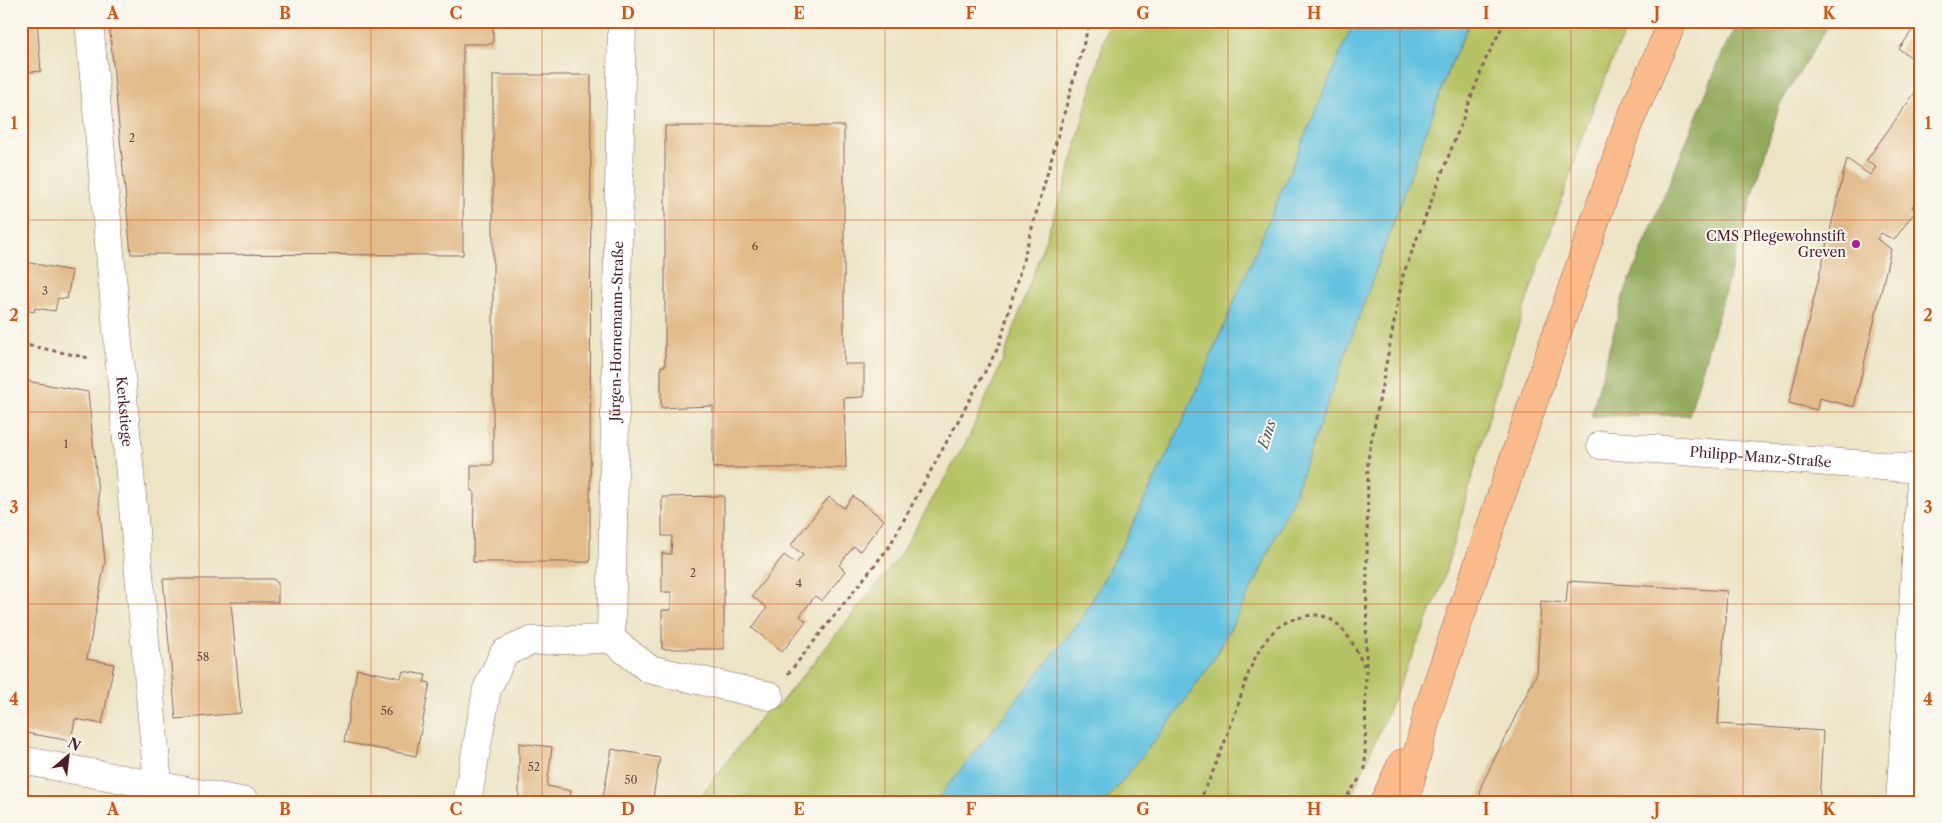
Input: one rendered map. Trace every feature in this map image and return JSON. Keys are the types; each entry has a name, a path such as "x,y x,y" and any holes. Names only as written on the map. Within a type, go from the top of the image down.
{"main road":[{"path":"1405,802 1429,708 1628,125 1673,21"},
{"path":"1384,802 1429,708"}],"street":[{"name":"Kerkstiege","path":"89,21 157,793"},
{"name":"Jürgen-Hornemann-Straße","path":"611,639 622,21"},
{"name":"Philipp-Manz-Straße","path":"1602,445 1921,469"},
{"path":"1900,802 1914,682 1921,483"},
{"path":"467,802 487,690 504,653 531,641 611,639 649,669 770,696"},
{"path":"21,760 157,793 246,802"}],"path":[{"path":"770,696 889,548 999,346 1090,21"},
{"path":"1343,802 1365,772 1368,459 1403,275 1485,61 1505,21"},
{"path":"21,344 120,364"},
{"path":"1199,802 1228,731 1254,658 1273,632 1287,621 1310,615 1325,616 1341,627 1353,642 1365,669"}],"green space":[{"path":"1109,21 1354,21 1183,422 1123,544 1081,620 935,802 696,802 771,704 776,708 896,561 969,437 1002,362 1067,179"},
{"path":"1470,21 1629,21 1594,105 1498,385 1440,591 1349,802 1105,802 1172,719 1214,659 1257,578 1295,493 1448,71"},
{"path":"1740,21 1831,21 1779,106 1689,415 1591,416 1623,297 1724,49"}],"water":[{"name":"Ems","path":"1354,21 1470,21 1448,71 1295,493 1257,578 1214,659 1172,719 1105,802 935,802 1081,620 1123,544 1183,422"}],"building":[{"path":"21,21 37,21 41,71 21,73"},
{"path":"109,21 493,21 493,44 463,44 463,255 131,254"},
{"path":"1919,21 1921,21 1921,64 1899,49"},
{"path":"493,75 591,75 590,562 473,562 474,491 471,491 471,465 493,465"},
{"name":"CMS Pflegewohnstift Greven","path":"1921,84 1921,194 1912,207 1916,210 1894,240 1881,233 1877,239 1891,249 1854,407 1819,398 1817,410 1789,403 1847,159 1870,175 1876,167 1866,161"},
{"path":"665,126 844,126 844,364 864,364 864,397 844,398 846,468 713,468 713,406 661,408 661,366 665,366"},
{"path":"25,262 72,271 67,299 58,298 55,311 35,308 34,312 21,309 21,285"},
{"path":"21,380 88,392 105,562 87,659 114,664 102,724 75,719 71,741 21,732"},
{"path":"724,496 724,649 662,649 662,610 671,610 671,592 662,592 662,553 671,554 672,536 662,536 662,497"},
{"path":"853,496 884,520 860,551 854,546 839,565 845,571 822,601 815,596 800,616 806,621 782,652 752,628 767,608 752,596 784,555 796,564 803,555 791,545 829,497 844,508"},
{"path":"163,579 273,579 278,583 278,602 231,602 241,713 176,719"},
{"path":"1568,581 1727,591 1718,724 1823,731 1819,802 1480,802 1481,786 1537,673 1541,601 1566,603"},
{"path":"357,669 401,678 403,671 426,675 424,682 430,683 416,756 344,742"},
{"path":"519,743 552,747 547,786 571,791 569,802 519,802"},
{"path":"612,749 660,758 652,802 602,802"}],"place":[{"name":"CMS Pflegewohnstift Greven","path":"1856,244"}]}
